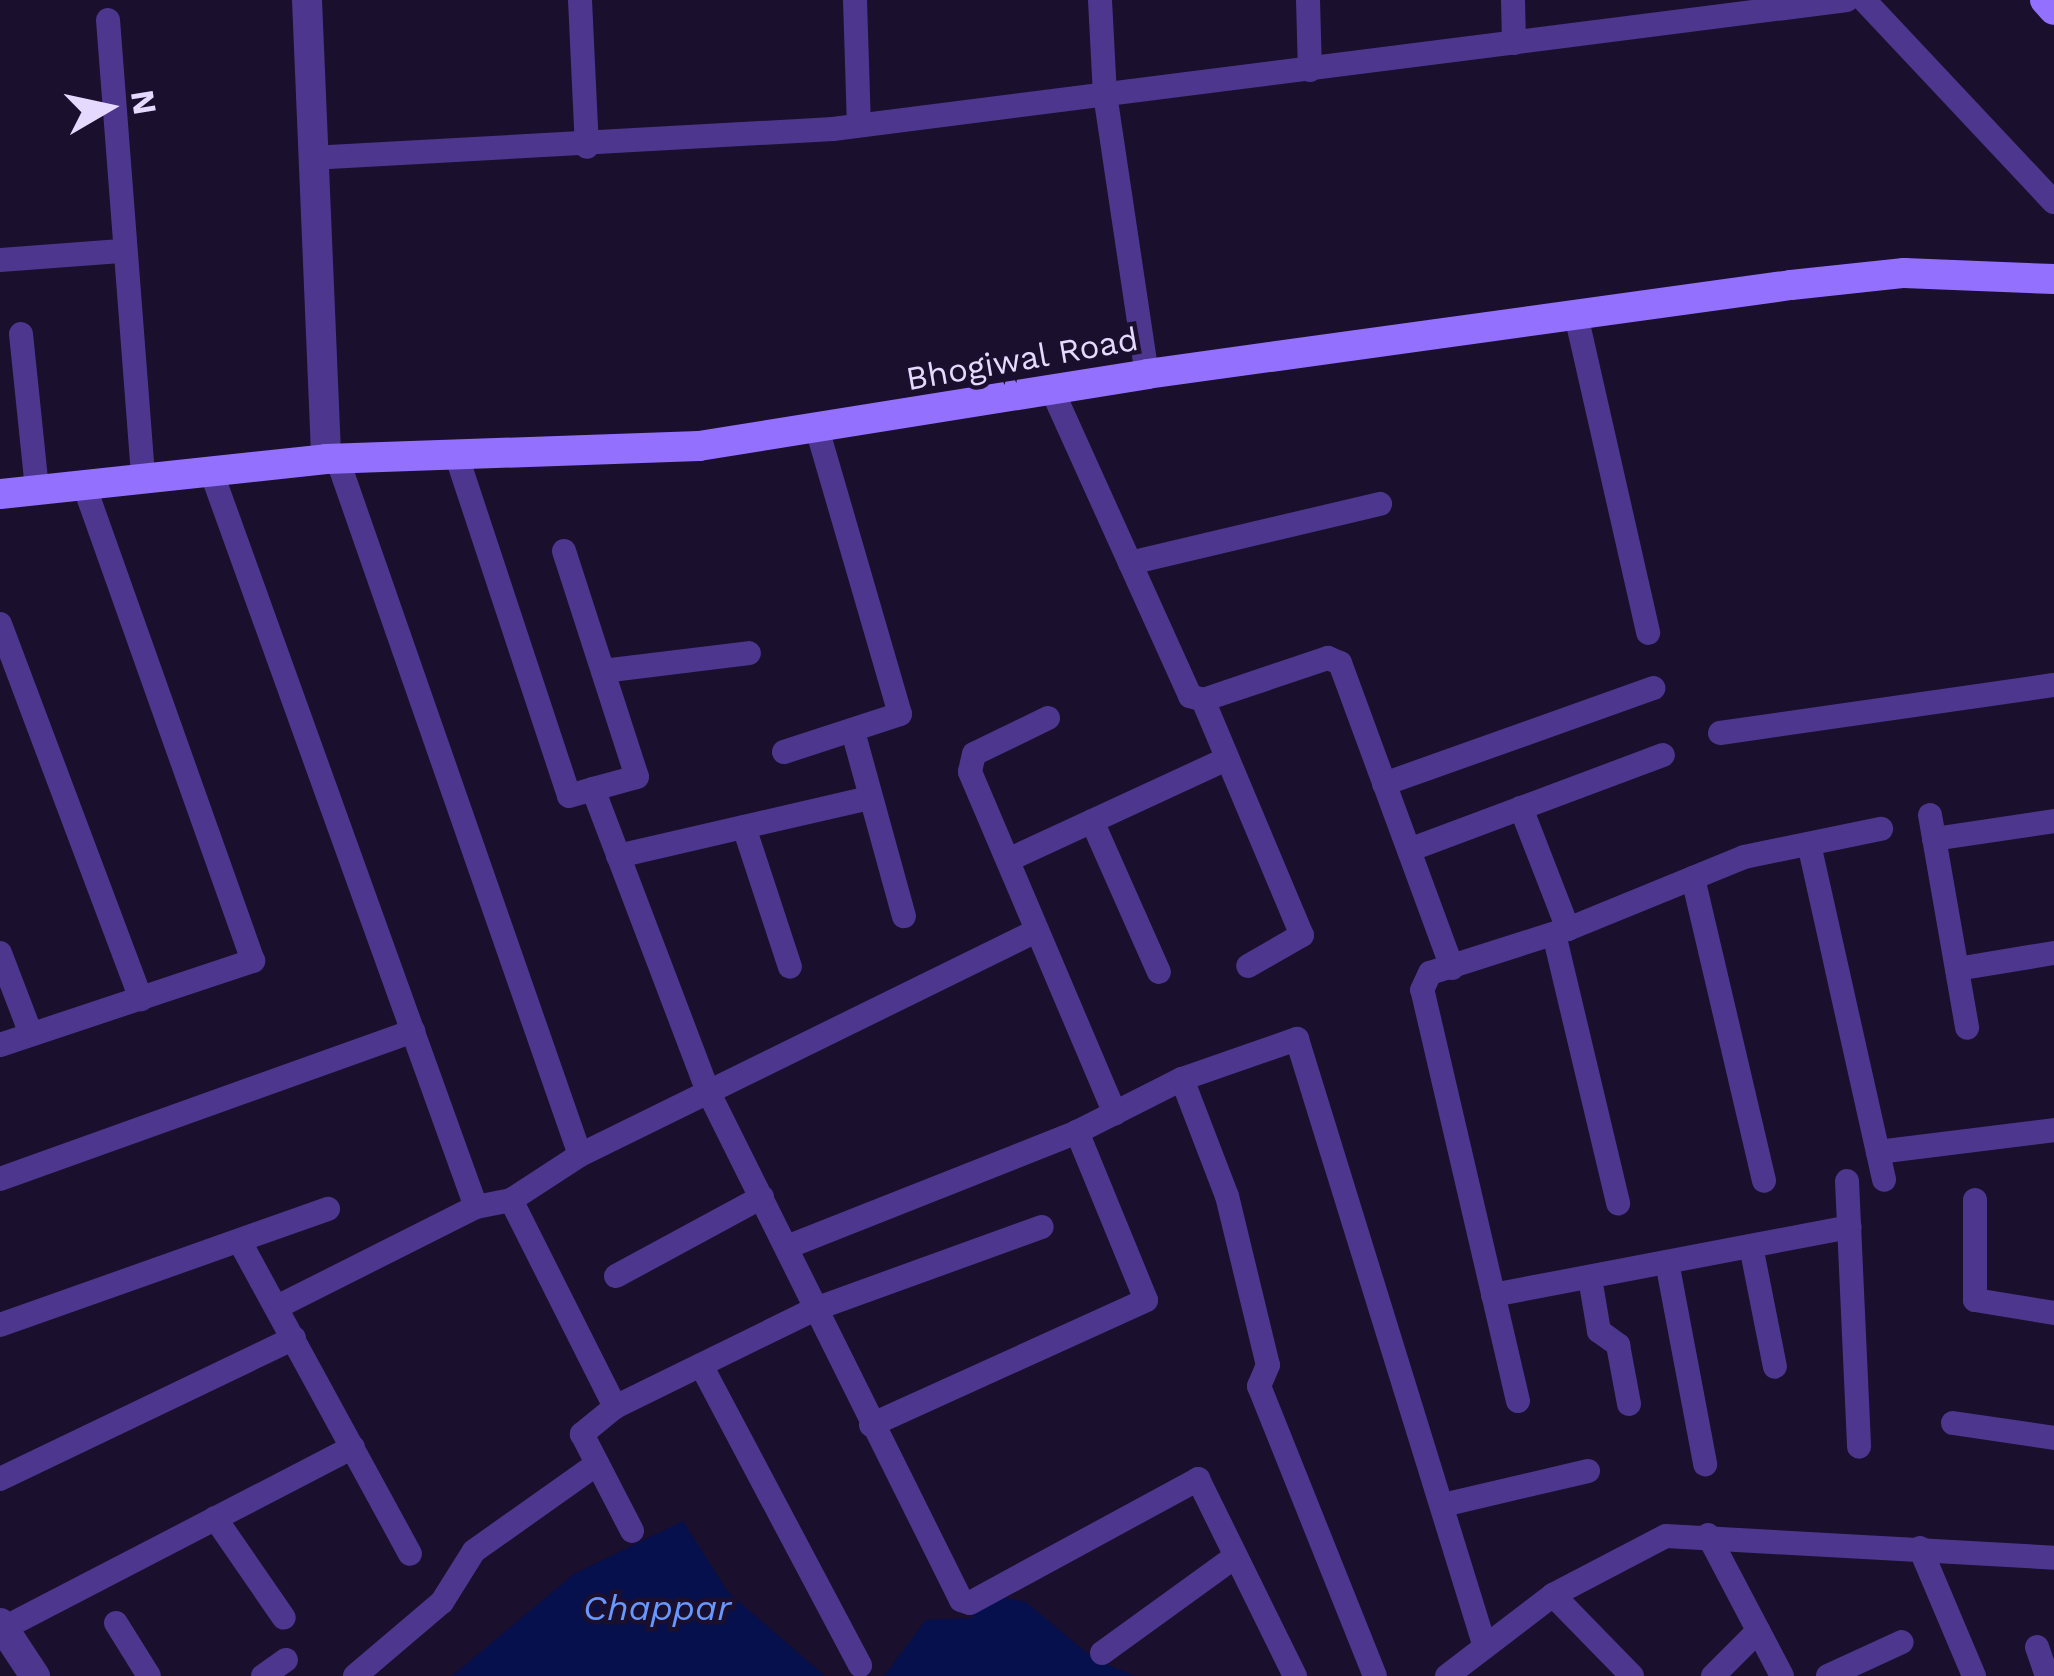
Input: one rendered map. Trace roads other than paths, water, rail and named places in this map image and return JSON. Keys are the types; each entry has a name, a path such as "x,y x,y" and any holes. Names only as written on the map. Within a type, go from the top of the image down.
{"main road":[{"path":"2044,0 2054,10"},
{"name":"Bhogiwal Road","path":"0,494 332,458 699,446 1147,374 1904,273 2054,279"}],"street":[{"path":"307,0 311,158 332,458 580,1155"},
{"path":"580,0 587,147"},
{"path":"855,0 860,125"},
{"path":"1100,0 1105,94 1147,374"},
{"path":"1308,0 1310,70"},
{"path":"1513,0 1514,43"},
{"path":"311,158 587,147 860,125 1847,0"},
{"path":"1864,0 2054,202"},
{"path":"108,20 121,251 143,478"},
{"path":"0,260 121,251"},
{"path":"1576,315 1648,633"},
{"path":"21,334 37,490"},
{"path":"1052,390 1190,695 1203,700 1335,658 1451,968"},
{"path":"784,752 896,722 899,699 817,429"},
{"path":"456,454 569,796 638,777 564,551"},
{"path":"211,471 476,1207"},
{"path":"0,1045 246,967 255,951 84,485"},
{"path":"1130,563 1380,504"},
{"path":"0,624 141,999"},
{"path":"603,671 749,653"},
{"path":"1720,733 2054,685"},
{"path":"1384,784 1653,688"},
{"path":"1203,700 1302,935 1248,965"},
{"path":"1048,718 970,761 1036,931 1115,1113"},
{"path":"854,735 904,916"},
{"path":"1409,850 1664,755"},
{"path":"1008,860 1228,759"},
{"path":"593,789 707,1091 964,1603 1198,1479 1287,1672"},
{"path":"618,856 870,798"},
{"path":"1521,808 1561,932 1618,1203"},
{"path":"1092,821 1159,972"},
{"path":"1967,1028 1932,827 2054,821"},
{"path":"744,827 790,968"},
{"path":"1518,1401 1422,990 1430,973 1561,932 1693,878 1809,844 1881,830"},
{"path":"1809,844 1884,1180"},
{"path":"1693,878 1764,1181"},
{"path":"277,1307 476,1207 511,1200 580,1155 1036,931"},
{"path":"0,953 31,1034"},
{"path":"1957,969 2054,953"},
{"path":"0,1179 412,1031"},
{"path":"787,1247 1077,1132 1182,1079 1289,1039 1302,1044 1485,1647"},
{"path":"1182,1079 1232,1217 1268,1365 1259,1386 1375,1676"},
{"path":"1878,1152 2054,1130"},
{"path":"872,1425 1146,1300 1077,1132"},
{"path":"1846,1181 1859,1447"},
{"path":"616,1276 761,1197"},
{"path":"511,1200 615,1407"},
{"path":"1976,1200 1975,1300 2054,1312"},
{"path":"0,1325 328,1209"},
{"path":"632,1531 581,1429 615,1407 815,1309 1042,1227"},
{"path":"1493,1295 1850,1227"},
{"path":"240,1242 410,1554"},
{"path":"1751,1246 1775,1367"},
{"path":"1667,1262 1705,1464"},
{"path":"1589,1277 1599,1331 1618,1345 1630,1404"},
{"path":"0,1479 294,1338"},
{"path":"700,1365 860,1665"},
{"path":"1953,1423 2054,1438"},
{"path":"35,1676 2,1626 353,1447"},
{"path":"356,1676 442,1602 474,1551 597,1464"},
{"path":"1443,1505 1588,1471"},
{"path":"215,1518 284,1618"},
{"path":"1708,1535 1782,1676"},
{"path":"1447,1676 1553,1594 1666,1536 2054,1558"},
{"path":"1920,1548 1974,1676"},
{"path":"1102,1654 1236,1556"},
{"path":"1553,1594 1632,1676"},
{"path":"116,1623 149,1676"},
{"path":"1713,1676 1758,1631"},
{"path":"1828,1676 1902,1642"},
{"path":"2037,1647 2047,1676"},
{"path":"263,1676 286,1660"}],"water":[{"name":"Chappar","path":"683,1521 728,1592 825,1676 452,1676 574,1574"},
{"path":"1001,1597 1026,1602 1094,1659 1135,1676 884,1676 926,1620 973,1618 976,1602"}]}
